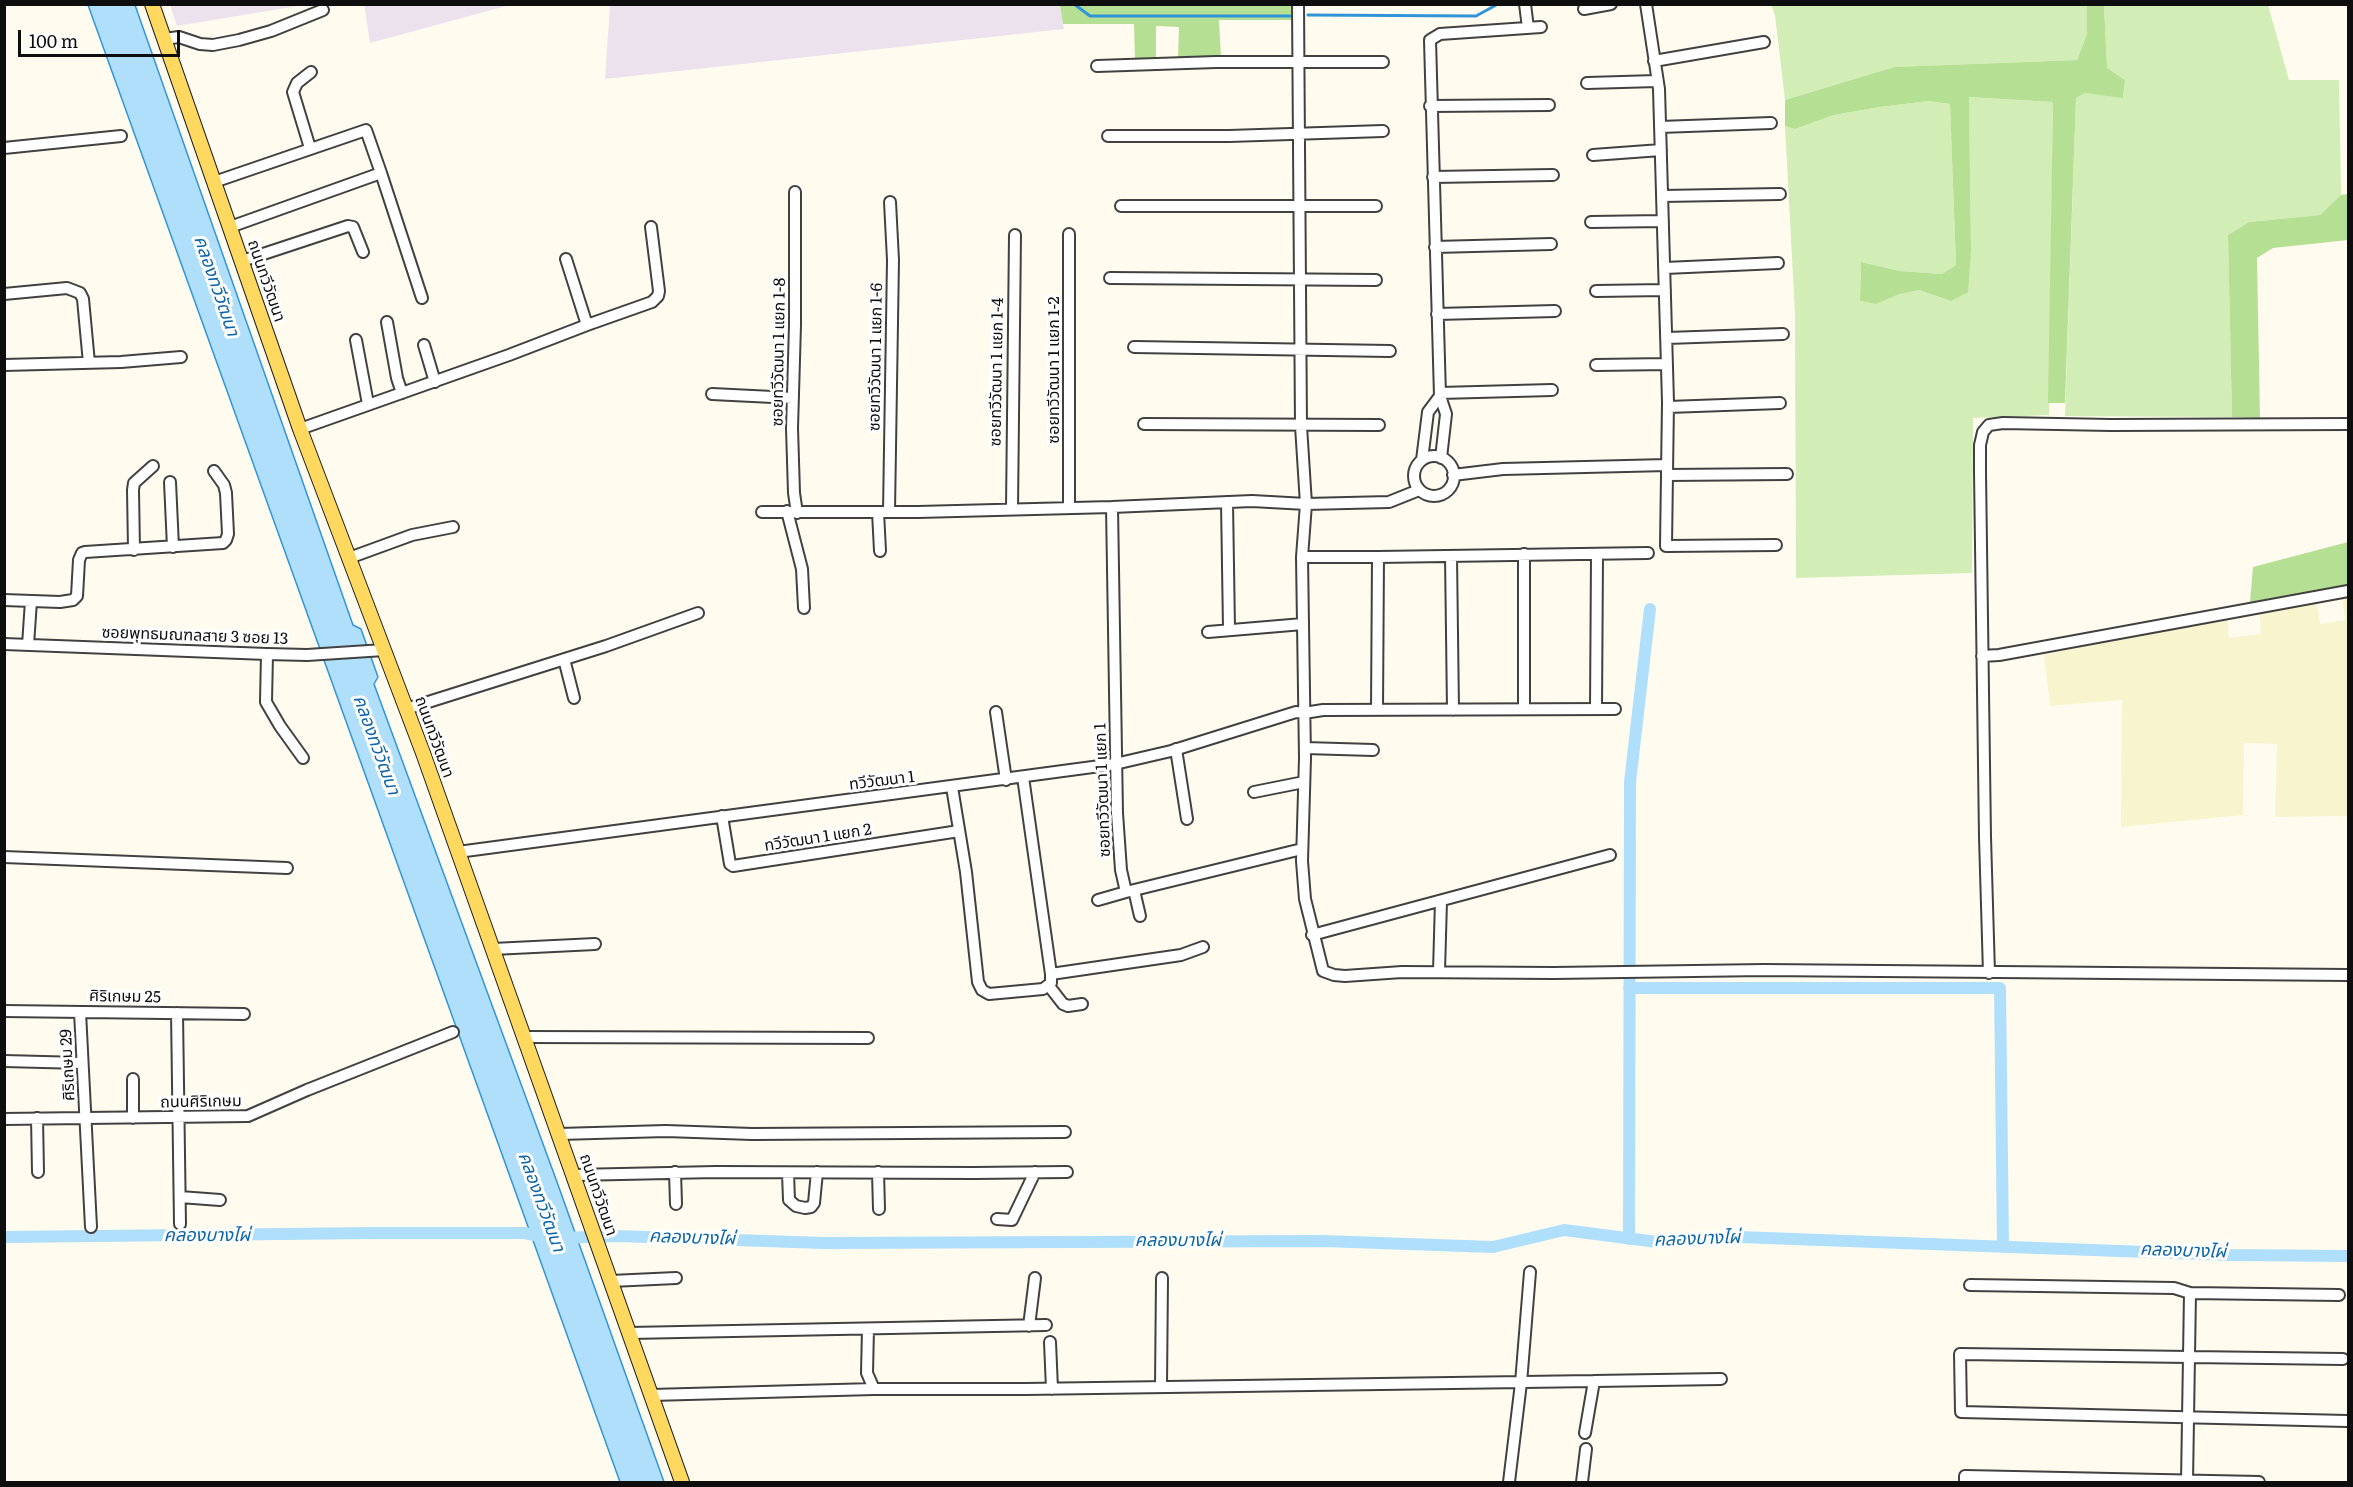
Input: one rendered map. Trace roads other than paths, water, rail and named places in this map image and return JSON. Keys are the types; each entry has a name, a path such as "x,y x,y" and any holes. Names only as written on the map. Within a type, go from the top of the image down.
{"main road":[{"name":"ถนนทวีวัฒนา","path":"152,4 300,429 458,852 682,1482"}],"street":[{"path":"1298,4 1301,426 1306,504 1302,557 1305,748 1302,849 1305,899 1312,935 1323,970 1334,975 1439,971 1554,973 1775,970 2349,975"},
{"path":"1525,4 1528,28"},
{"path":"1584,9 1611,4"},
{"path":"1646,4 1657,81 1661,150 1668,406 1666,546 1776,544"},
{"path":"164,39 179,37 200,44 213,45 270,31 323,10"},
{"path":"1441,458 1446,414 1440,394 1430,106 1430,40 1440,34 1541,27"},
{"path":"1654,61 1764,42"},
{"path":"1097,66 1383,62"},
{"path":"310,148 293,92 297,83 311,72"},
{"path":"1587,83 1657,81"},
{"path":"1430,106 1549,105"},
{"path":"1660,127 1771,123"},
{"path":"214,182 366,130 422,298"},
{"path":"1108,135 1383,131"},
{"path":"4,148 121,136"},
{"path":"1593,155 1661,150"},
{"path":"230,227 381,173"},
{"path":"1433,177 1553,175"},
{"name":"ซอยทวีวัฒนา 1 แยก 1-8","path":"795,192 794,493 792,512 802,569 804,608"},
{"path":"1662,196 1780,195"},
{"name":"ซอยทวีวัฒนา 1 แยก 1-6","path":"889,511 893,260 890,202"},
{"path":"1121,206 1376,206"},
{"path":"1591,222 1663,221"},
{"path":"242,261 348,226 353,227 363,252"},
{"path":"300,429 652,302 658,296 651,227"},
{"name":"ซอยทวีวัฒนา 1 แยก 1-2","path":"1069,234 1069,507"},
{"name":"ซอยทวีวัฒนา 1 แยก 1-4","path":"1012,508 1015,235"},
{"path":"1435,247 1551,244"},
{"path":"566,259 587,325"},
{"path":"1665,268 1778,263"},
{"path":"1110,278 1376,280"},
{"path":"4,294 67,288 80,293 83,299 89,363"},
{"path":"1596,291 1665,290"},
{"path":"1437,314 1555,311"},
{"path":"387,322 395,372 402,393"},
{"path":"1667,338 1783,334"},
{"path":"356,340 368,404"},
{"path":"424,345 435,382"},
{"path":"1134,347 1390,351"},
{"path":"4,365 89,363 181,357"},
{"path":"1596,365 1667,364"},
{"path":"1440,394 1552,390"},
{"path":"712,394 793,398"},
{"path":"1422,460 1428,412 1440,394"},
{"path":"1668,406 1780,403"},
{"path":"1989,973 1982,656 1980,445 1983,432 1989,425 2003,423 2349,424"},
{"path":"1144,424 1379,425"},
{"path":"1433,456 1441,458 1450,466 1453,475 1451,486 1441,495 1428,495 1419,490 1414,477 1417,465 1422,460 1433,456"},
{"path":"134,550 134,483 153,466"},
{"path":"1453,475 1503,469 1667,470 1787,474"},
{"path":"4,600 73,600 77,596 79,560 82,553 216,544 226,540 226,493 224,485 214,471"},
{"path":"170,482 173,547"},
{"path":"762,512 1112,507 1252,501 1306,504 1389,502 1419,490"},
{"path":"1227,502 1229,629"},
{"name":"ซอยทวีวัฒนา 1 แยก 1","path":"1112,507 1119,847 1130,891 1140,916"},
{"path":"878,512 880,551"},
{"path":"349,558 412,535 453,526"},
{"path":"1302,557 1648,553"},
{"path":"1524,554 1524,708"},
{"path":"1596,709 1597,555"},
{"path":"1451,556 1453,710"},
{"path":"1377,710 1378,557"},
{"path":"1982,656 1999,655 2349,591"},
{"path":"28,645 31,601"},
{"path":"406,709 564,659 698,613"},
{"path":"1208,632 1303,624"},
{"name":"ซอยพุทธมณฑลสาย 3 ซอย 13","path":"4,644 307,655 384,650"},
{"path":"267,654 266,702 303,758"},
{"path":"564,659 574,698"},
{"name":"ทวีวัฒนา 1","path":"458,852 1116,764 1176,749 1296,712 1524,708 1616,709"},
{"path":"996,712 1006,780"},
{"path":"1305,748 1373,750"},
{"path":"1176,749 1187,819"},
{"path":"952,787 966,872 978,982 982,990 989,994 1043,989 1049,986 1052,979 1023,777"},
{"path":"1254,792 1304,782"},
{"name":"ทวีวัฒนา 1 แยก 2","path":"722,816 729,857 733,866 959,831"},
{"path":"1098,900 1302,849"},
{"path":"1312,935 1610,855"},
{"path":"4,857 287,868"},
{"path":"1439,971 1441,901"},
{"path":"493,949 595,944"},
{"path":"1051,974 1175,956 1203,947"},
{"path":"1049,986 1063,1004 1068,1006 1082,1004"},
{"name":"ศิริเกษม 25","path":"4,1011 244,1014"},
{"name":"ศิริเกษม 29","path":"80,1011 90,1227"},
{"path":"177,1013 180,1224"},
{"name":"ถนนศิริเกษม","path":"4,1119 248,1116 453,1032"},
{"path":"524,1037 868,1038"},
{"path":"4,1061 82,1063"},
{"path":"133,1078 134,1118"},
{"path":"37,1118 38,1172"},
{"path":"559,1134 666,1131 752,1134 1065,1132"},
{"path":"675,1172 676,1204"},
{"path":"574,1175 675,1172 1067,1172"},
{"path":"788,1173 789,1200 796,1206 805,1208 811,1207 814,1203 817,1172"},
{"path":"878,1172 879,1209"},
{"path":"997,1219 1012,1220 1035,1172"},
{"path":"180,1197 220,1200"},
{"path":"1509,1482 1521,1383 1530,1272"},
{"path":"611,1281 676,1278"},
{"path":"1029,1326 1035,1278"},
{"path":"1161,1386 1162,1278"},
{"path":"1970,1285 2174,1288 2190,1293 2339,1295"},
{"path":"2187,1482 2190,1293"},
{"path":"629,1333 1046,1325"},
{"path":"868,1329 867,1373 874,1389"},
{"path":"1050,1342 1052,1389"},
{"path":"2343,1359 1960,1354 1961,1413 2346,1421"},
{"path":"651,1395 874,1389 1052,1389 1721,1379"},
{"path":"1585,1434 1594,1381"},
{"path":"1582,1482 1586,1449"},
{"path":"1965,1482 1965,1476 2259,1482"}],"water":[{"name":"คลองทวีวัฒนา","path":"88,5 135,5 353,625 361,629 378,677 374,684 557,1182 664,1482 620,1482"}],"waterway":[{"path":"1074,4 1090,16 1290,16"},
{"path":"1308,15 1476,16 1498,4"},
{"path":"1629,1239 1630,782 1650,609"},
{"path":"1629,988 2000,988 2003,1246"},
{"name":"คลองบางไผ่","path":"562,1238 616,1236 824,1243 1323,1241 1493,1247 1564,1230 1657,1242 1739,1237 2228,1255 2348,1256"},
{"name":"คลองบางไผ่","path":"4,1237 373,1233 524,1233 545,1237"}]}
